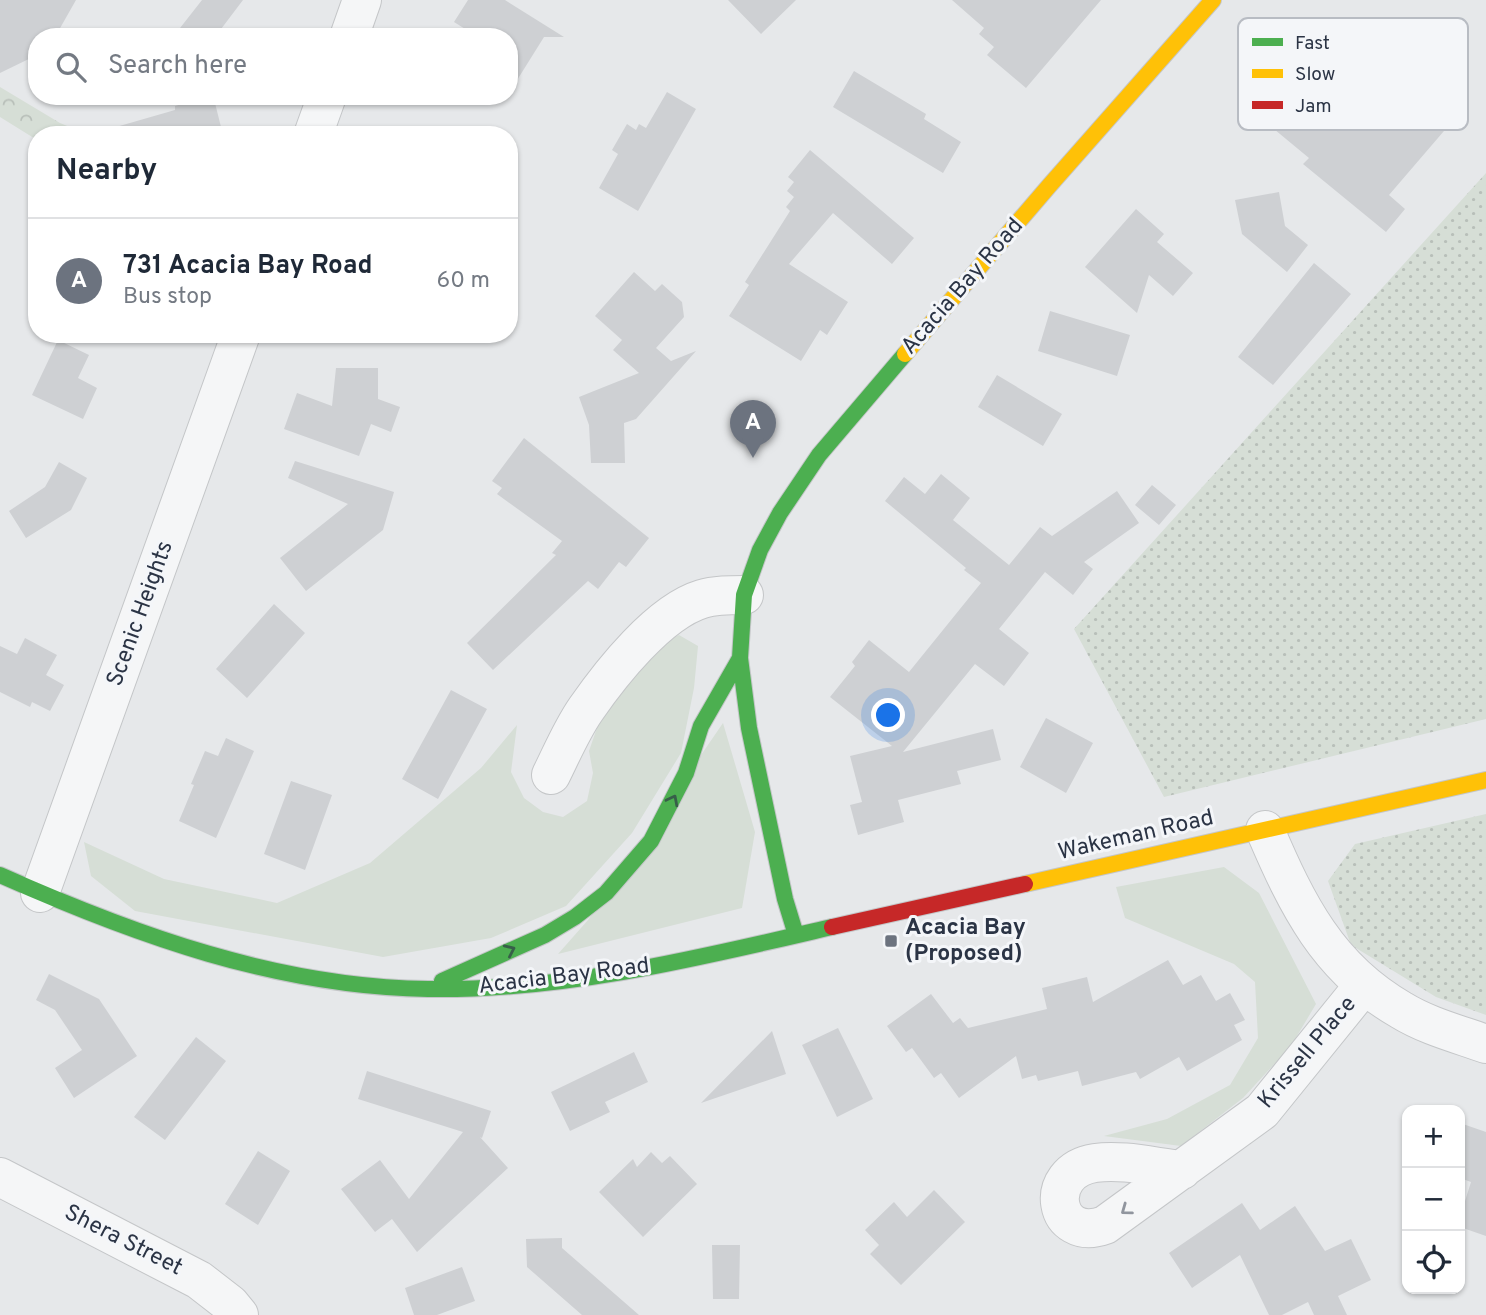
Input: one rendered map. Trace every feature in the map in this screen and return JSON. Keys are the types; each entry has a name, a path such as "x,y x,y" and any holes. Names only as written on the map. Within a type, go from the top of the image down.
{"street":[{"path":"352,28 362,0"},
{"name":"Acacia Bay Road","path":"0,876 114,924 181,947 258,968 339,981 426,989 508,986 644,969 796,935 785,899 749,728 740,657 744,595 760,550 780,513 819,455 1049,186 1213,0"},
{"path":"316,126 324,105"},
{"name":"Scenic Heights","path":"40,893 239,343"},
{"path":"551,775 586,709 663,620 701,599 744,595"},
{"path":"426,989 545,935 575,918 606,893 651,841 686,773 701,726 740,657"},
{"name":"Wakeman Road","path":"796,935 1486,780"},
{"path":"1265,830 1288,883 1310,924 1334,956 1364,985 1402,1011 1486,1044"},
{"name":"Krissell Place","path":"1182,1170 1262,1111 1364,985"},
{"name":"Shera Street","path":"0,1177 199,1280 230,1304 239,1315"}],"green space":[{"path":"0,87 67,126 28,126 28,134 0,117"},
{"path":"1486,173 1486,719 1164,797 1074,629"},
{"path":"679,635 698,646 694,688 681,753 632,833 566,906 491,938 383,957 135,911 91,876 84,842 164,879 277,903 370,863 481,768 517,725 511,772 524,798 543,812 563,817 587,801 593,773 589,751 598,725 654,647"},
{"path":"723,723 755,832 742,908 558,954 588,920"},
{"path":"1486,814 1486,1015 1436,997 1351,945 1328,881 1355,844"},
{"path":"1224,867 1259,893 1316,1004 1291,1046 1243,1098 1181,1146 1104,1136 1167,1119 1230,1085 1258,1038 1255,982 1234,964 1125,918 1116,887"}],"building":[{"path":"0,0 76,0 60,28 28,28 28,59 0,73"},
{"path":"202,0 243,0 222,28 180,28"},
{"path":"468,0 505,0 564,37 544,37 518,79 518,28 464,28 454,22"},
{"path":"728,0 796,0 761,34"},
{"path":"952,0 1101,0 1026,88 987,55 994,47 979,34 984,28"},
{"path":"854,71 926,114 924,119 961,142 943,173 833,107"},
{"path":"667,92 696,109 638,211 599,188 618,154 612,150 627,124 636,130 639,124 646,128"},
{"path":"216,105 221,126 119,126 175,110 175,106"},
{"path":"1275,130 1445,130 1389,195 1405,209 1386,232 1303,164 1309,158"},
{"path":"810,150 914,238 892,264 833,213 789,264 848,302 827,335 820,330 801,361 729,316 749,285 745,282 790,211 786,207 794,197 787,191 794,182 788,177"},
{"path":"1279,192 1285,226 1308,245 1287,272 1242,234 1235,200"},
{"path":"1136,209 1164,234 1157,242 1193,273 1173,296 1149,275 1137,313 1085,267"},
{"path":"1314,263 1351,294 1273,385 1238,357"},
{"path":"634,272 655,291 662,284 682,302 684,317 656,348 671,361 696,351 636,419 624,423 625,463 591,463 589,425 579,397 639,373 613,350 622,340 595,316"},
{"path":"1050,311 1130,335 1117,376 1038,351"},
{"path":"57,343 64,343 89,355 78,378 97,388 83,419 32,395"},
{"path":"336,368 378,368 378,399 400,407 391,432 371,424 359,456 284,429 297,393 332,406"},
{"path":"997,375 1062,414 1043,446 978,407"},
{"path":"524,438 649,538 626,567 619,562 598,589 588,581 493,670 467,643 556,555 552,553 562,541 497,494 502,488 492,481"},
{"path":"295,461 394,492 383,530 306,591 280,558 348,504 288,478"},
{"path":"59,462 87,478 71,510 26,538 9,511 45,487"},
{"path":"941,474 970,498 953,520 1009,565 1040,527 1052,536 1117,491 1139,523 1084,562 1093,569 1073,595 1045,572 999,629 1029,653 1004,686 975,664 903,752 993,729 1001,760 957,771 961,784 898,800 904,822 858,835 850,805 862,802 850,756 892,746 830,697 855,666 852,662 869,640 909,672 981,583 885,501 904,477 925,494"},
{"path":"1152,485 1176,505 1159,525 1135,505"},
{"path":"274,604 305,633 247,698 216,669"},
{"path":"25,638 57,655 46,675 64,685 50,711 32,702 30,707 0,692 0,646 17,654"},
{"path":"451,690 487,709 438,799 402,779"},
{"path":"1046,718 1093,743 1066,793 1020,767"},
{"path":"226,738 254,751 216,838 179,821 205,751 218,756"},
{"path":"291,781 332,795 305,870 264,854"},
{"path":"1168,960 1183,985 1201,975 1216,1001 1230,993 1245,1020 1234,1025 1242,1040 1187,1071 1179,1057 1140,1079 1136,1072 1082,1086 1078,1071 1038,1081 1036,1075 1022,1079 1016,1056 959,1098 941,1073 934,1078 912,1048 906,1052 887,1026 931,994 953,1023 960,1018 968,1028 1047,1009 1042,988 1087,977 1093,1002"},
{"path":"49,974 99,999 137,1056 74,1098 55,1068 82,1050 55,1010 36,1000"},
{"path":"838,1028 873,1099 837,1117 802,1045"},
{"path":"772,1031 786,1074 701,1103"},
{"path":"196,1037 226,1061 165,1140 134,1117"},
{"path":"634,1052 648,1082 605,1102 610,1112 570,1131 551,1092"},
{"path":"367,1071 491,1111 482,1138 480,1137 508,1168 417,1252 392,1219 375,1232 341,1189 380,1160 409,1199 463,1132 358,1099"},
{"path":"1465,1125 1486,1132 1486,1236 1465,1229 1465,1201 1471,1182 1465,1180"},
{"path":"258,1151 290,1171 258,1225 225,1204"},
{"path":"651,1152 662,1163 670,1156 697,1184 643,1237 599,1192 633,1159 637,1167"},
{"path":"934,1190 965,1222 901,1285 870,1254 879,1245 865,1230 894,1202 907,1217"},
{"path":"1242,1203 1260,1230 1295,1206 1325,1251 1351,1239 1371,1280 1338,1296 1347,1315 1314,1315 1308,1302 1282,1315 1269,1315 1240,1255 1192,1288 1169,1253"},
{"path":"562,1238 562,1248 639,1315 582,1315 527,1267 526,1239"},
{"path":"712,1245 740,1245 739,1299 713,1299"},
{"path":"462,1267 475,1301 437,1315 414,1315 405,1288"}],"traffic: fast":[{"path":"796,935 785,899 749,728 740,658 744,595 760,550 780,513 819,455 905,354"},
{"path":"442,981 545,935 575,917 606,893 651,841 686,773 701,726 740,658"},
{"path":"0,875 103,918 208,954 317,979 372,986 428,989 530,985 682,961 832,927"}],"traffic: slow":[{"path":"905,354 1213,0"},
{"path":"1025,884 1486,780"}],"traffic: jam":[{"path":"832,927 1025,884"}],"place":[{"name":"731 Acacia Bay Road","path":"753,458"},
{"name":"Acacia Bay (Proposed)","path":"891,941"}]}
